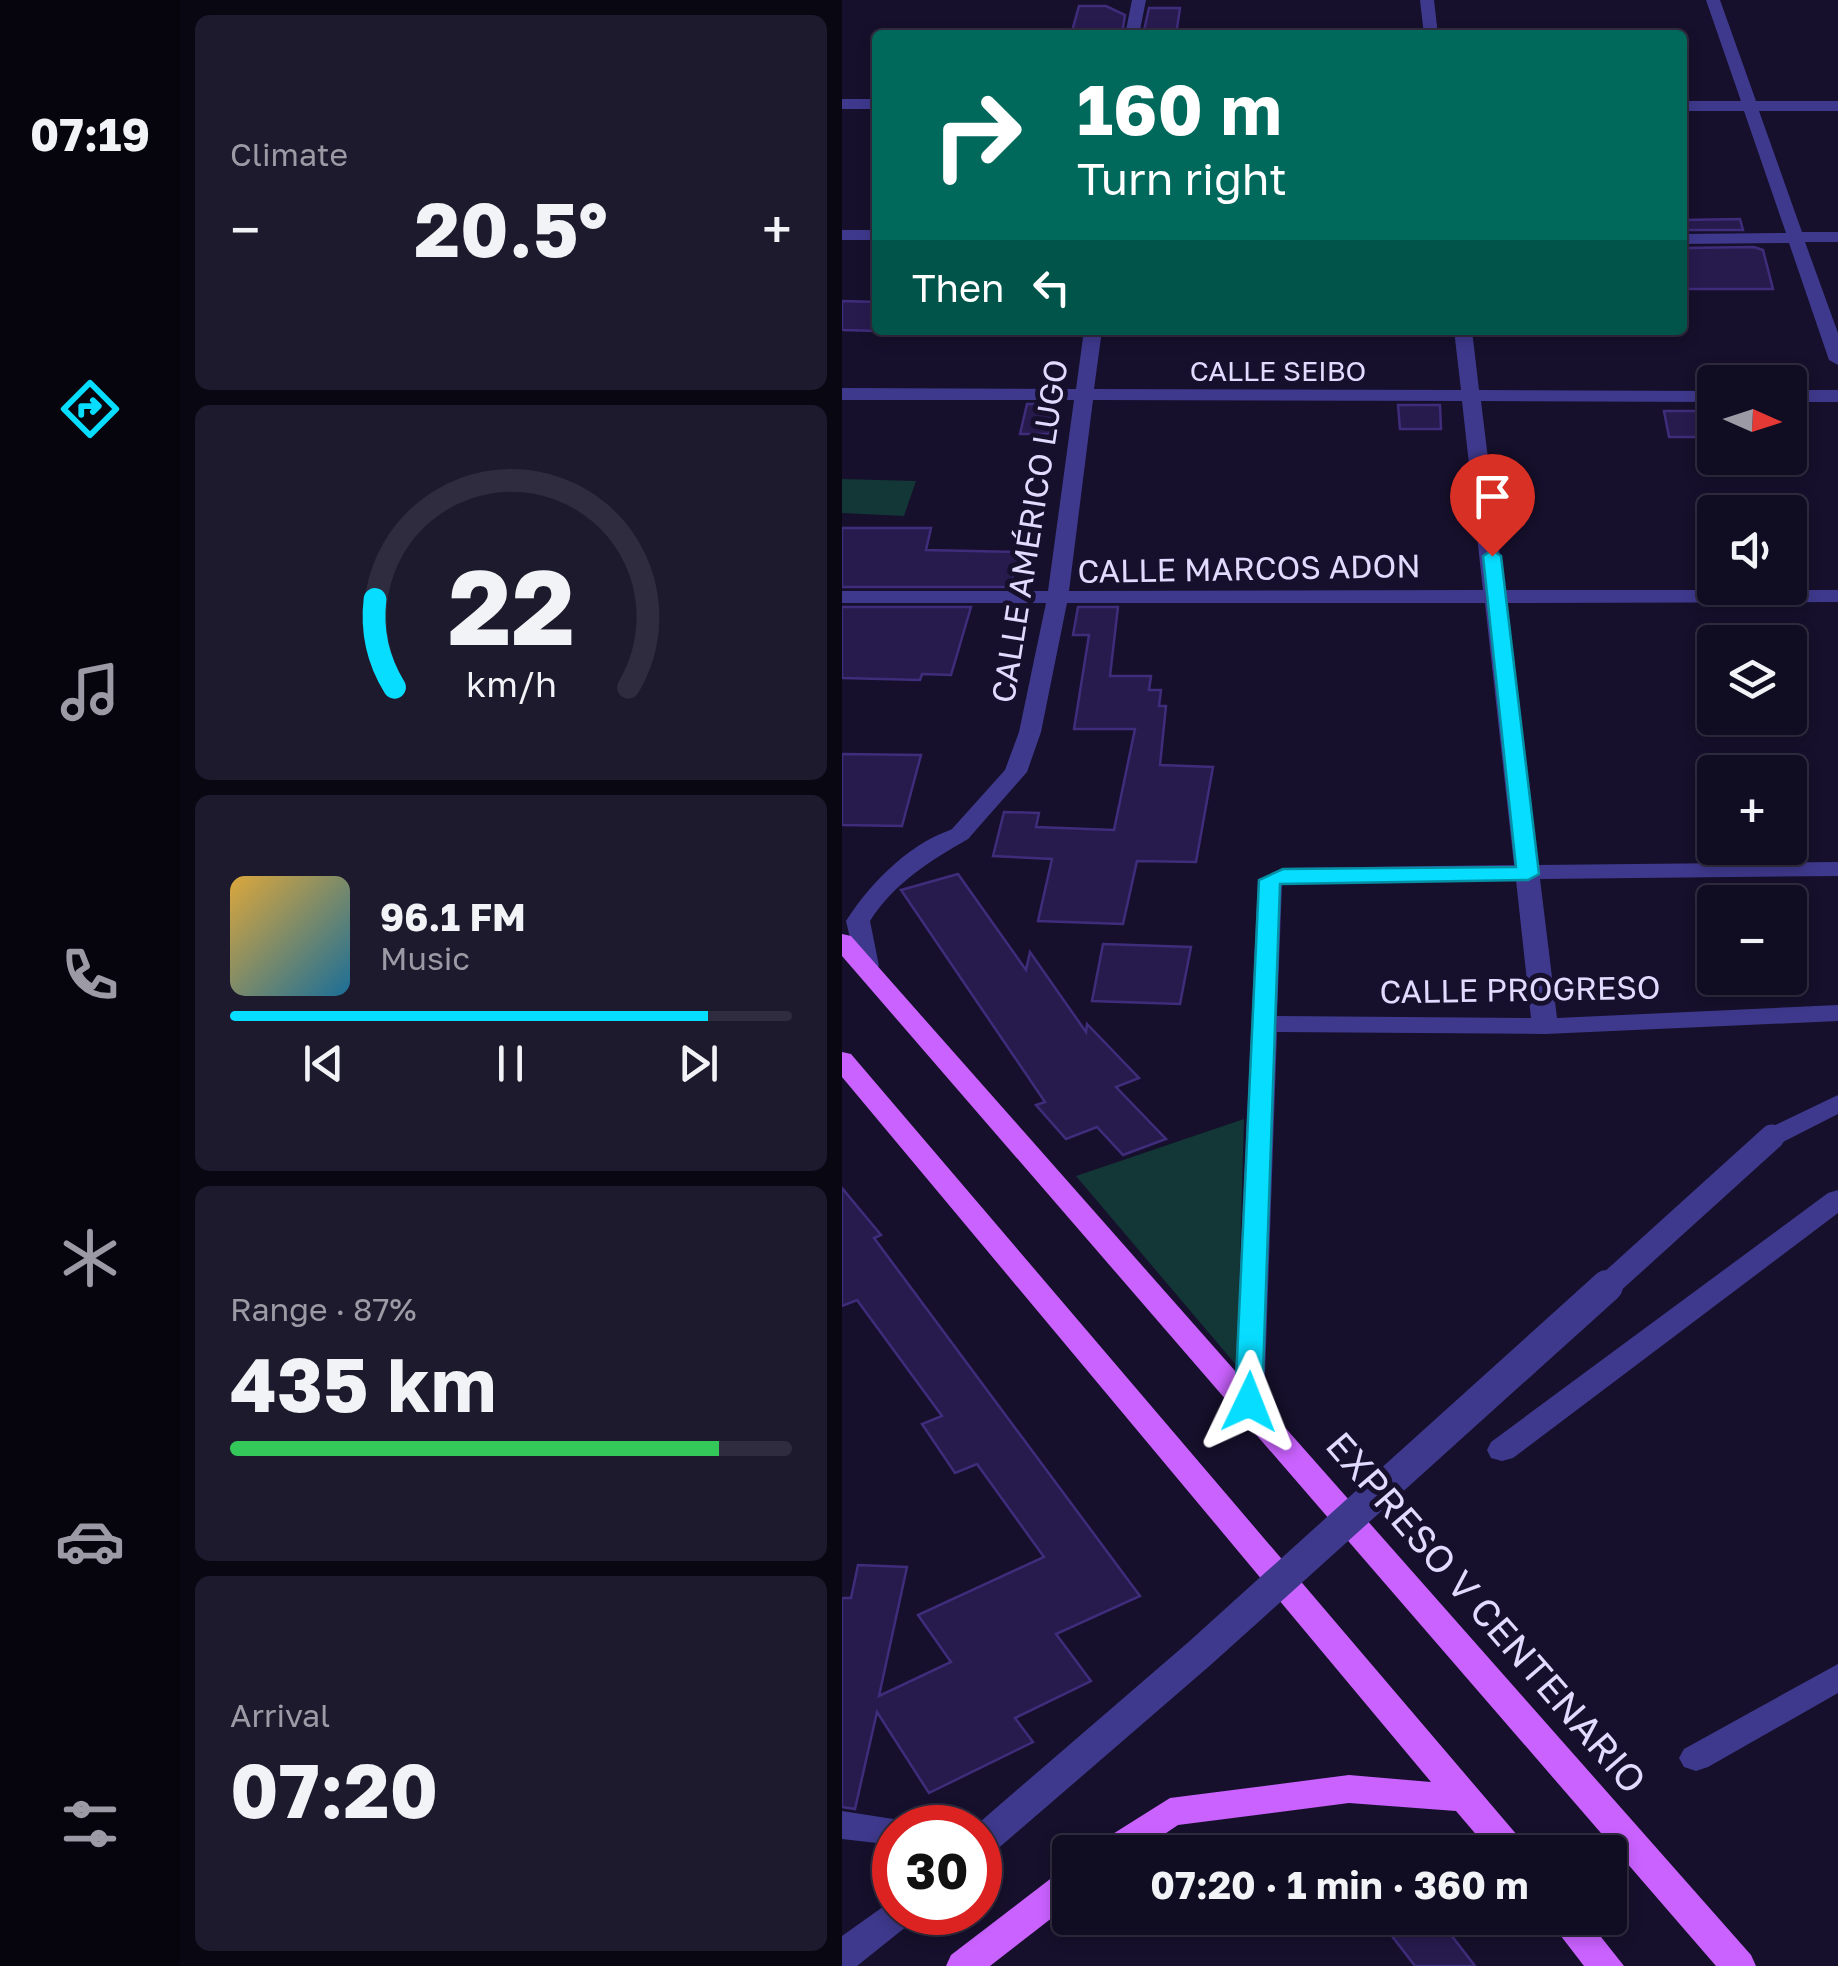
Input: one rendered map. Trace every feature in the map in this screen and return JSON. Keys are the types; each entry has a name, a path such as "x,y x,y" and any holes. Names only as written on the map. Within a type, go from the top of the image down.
{"main road":[{"name":"EXPRESO V CENTENARIO","path":"842,942 1249,1402 1738,1966"},
{"path":"842,1060 1496,1835"},
{"path":"1137,1835 1170,1812 1348,1789 1465,1798"},
{"path":"964,1966 1052,1897"},
{"path":"1580,1935 1606,1966"}],"street":[{"path":"1133,30 1138,0"},
{"path":"1427,0 1430,30"},
{"path":"1713,0 1838,360"},
{"path":"842,104 872,104"},
{"path":"1687,106 1838,106"},
{"path":"842,234 872,235"},
{"path":"1687,239 1838,237"},
{"name":"CALLE AMÉRICO LUGO","path":"867,966 858,921 875,890 913,860 960,834 1016,772 1030,732 1056,600 1092,335"},
{"path":"1463,335 1498,596 1544,1026"},
{"name":"CALLE SEIBO","path":"842,394 1085,398 1697,396"},
{"path":"1807,396 1838,396"},
{"name":"CALLE MARCOS ADON","path":"842,597 1056,600 1838,596"},
{"path":"1249,1402 1270,880 1283,875 1838,869"},
{"name":"CALLE PROGRESO","path":"1262,1024 1544,1026 1838,1013"},
{"path":"1002,1824 1199,1654 1772,1137 1838,1104"},
{"path":"1502,1450 1838,1199"},
{"path":"1696,1758 1838,1677"},
{"path":"842,1825 872,1828"},
{"path":"842,1957 872,1934"},
{"name":"EXPRESO V CENTENARIO","path":"1710,1934 1755,1966"}],"green space":[{"path":"842,479 916,481 904,516 842,513"},
{"path":"1244,1119 1237,1366 1076,1176"}],"building":[{"path":"1079,6 1106,6 1125,15 1123,30 1072,30"},
{"path":"1149,8 1180,8 1177,30 1144,30"},
{"path":"1740,219 1743,230 1687,230 1687,220"},
{"path":"1687,248 1763,250 1773,289 1687,289"},
{"path":"842,301 872,302 872,331 842,330"},
{"path":"1027,404 1057,404 1049,434 1020,434"},
{"path":"1398,405 1440,405 1441,429 1400,429"},
{"path":"1664,411 1697,411 1697,437 1669,437"},
{"path":"842,528 931,528 926,550 1021,552 1010,587 842,587"},
{"path":"842,607 971,607 951,675 922,674 920,680 842,678"},
{"path":"1078,607 1118,607 1110,676 1151,676 1149,690 1161,690 1159,706 1166,706 1160,765 1213,767 1196,862 1137,861 1123,924 1038,921 1052,859 993,856 1004,812 1039,813 1036,827 1114,830 1135,729 1074,729 1089,635 1073,635"},
{"path":"842,754 921,755 902,826 842,825"},
{"path":"958,874 1026,970 1030,952 1086,1032 1087,1024 1139,1078 1116,1087 1166,1139 1123,1155 1097,1127 1066,1139 1036,1105 1045,1102 901,890"},
{"path":"1103,944 1191,947 1180,1004 1092,1001"},
{"path":"842,1188 881,1235 874,1238 1140,1596 1056,1634 1091,1681 1015,1718 1033,1742 929,1793 877,1712 855,1809 842,1807 842,1598 851,1598 858,1565 907,1567 879,1696 951,1662 918,1615 1044,1557 977,1464 955,1473 922,1424 942,1416 857,1300 842,1306"},
{"path":"1391,1935 1451,1935 1475,1966 1415,1966"}],"route":[{"path":"1249,1402 1270,880 1283,875 1528,874 1492,556"}]}
